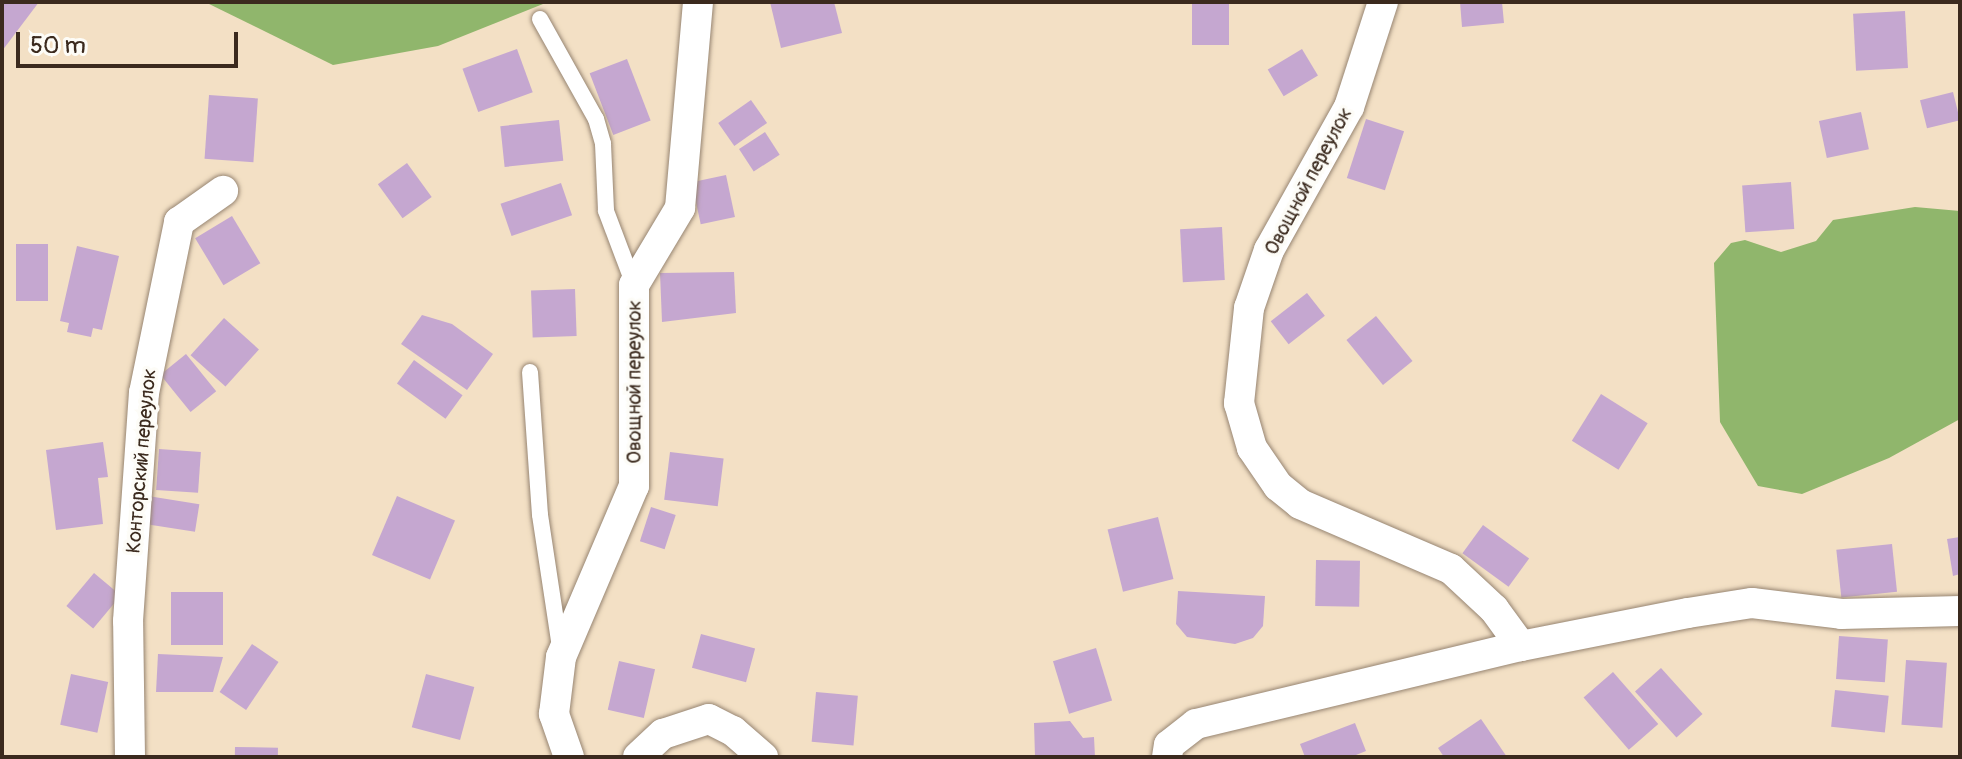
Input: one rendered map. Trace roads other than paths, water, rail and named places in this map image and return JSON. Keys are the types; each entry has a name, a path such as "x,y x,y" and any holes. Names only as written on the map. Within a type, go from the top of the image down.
{"street":[{"name":"Овощной переулок","path":"569,757 554,714 561,657 634,486 634,285 680,208 698,2"},
{"name":"Овощной переулок","path":"1383,2 1349,107 1269,250 1249,308 1239,403 1252,448 1278,486 1313,510 1451,569 1494,609 1521,646"},
{"name":"Конторский переулок","path":"130,757 128,621 144,393 179,222 223,191"},
{"path":"1167,757 1169,745 1196,724 1521,646 1752,603 1841,614 1960,611"},
{"path":"638,757 663,734 709,719 733,731 763,757"}],"lane":[{"path":"540,19 596,119 606,211 634,285"},
{"path":"530,372 540,515 561,657"}]}
